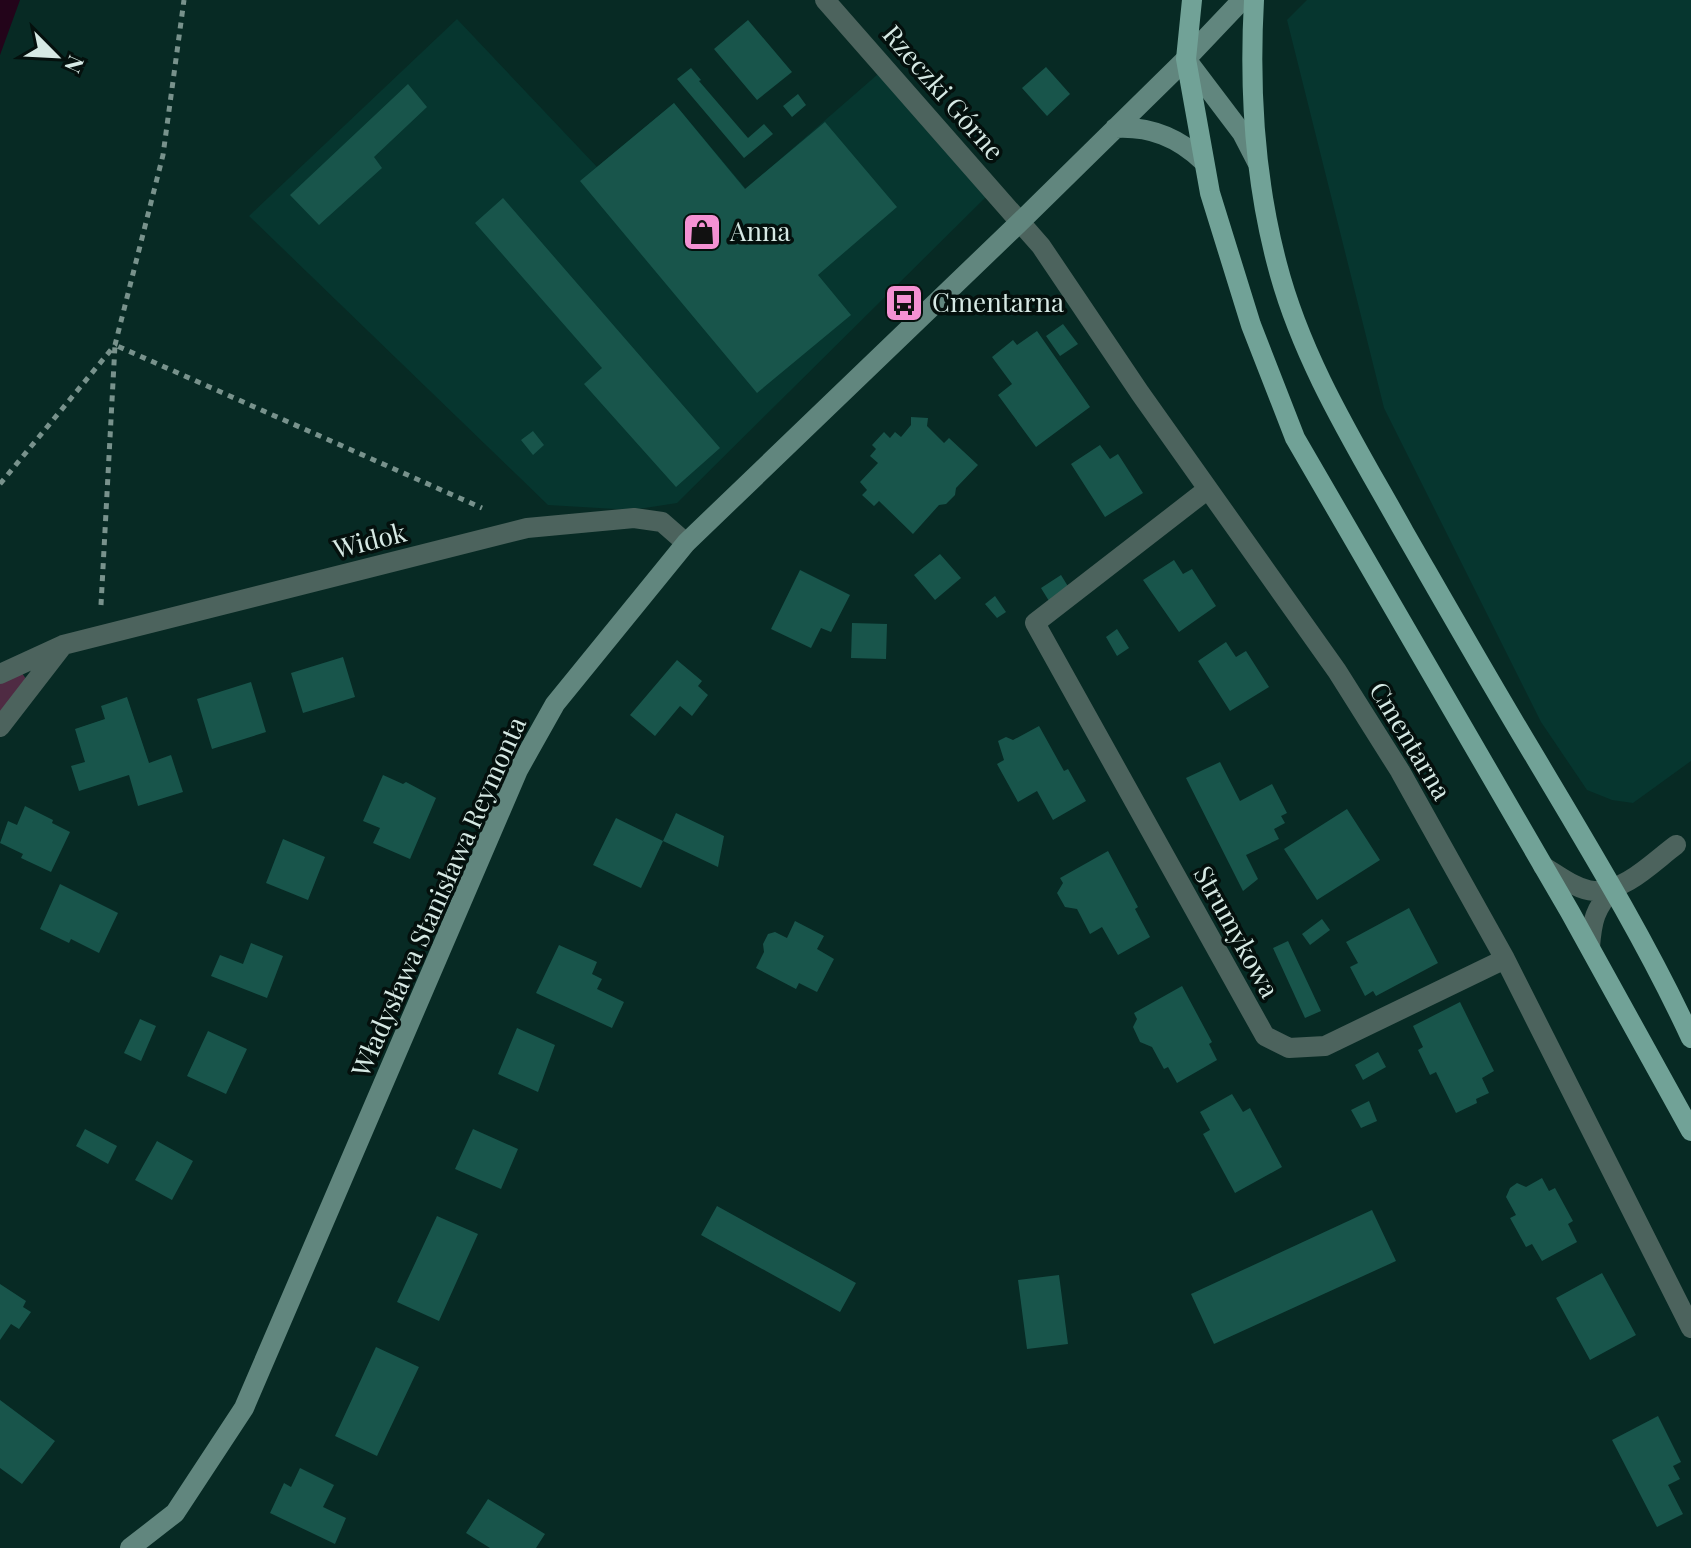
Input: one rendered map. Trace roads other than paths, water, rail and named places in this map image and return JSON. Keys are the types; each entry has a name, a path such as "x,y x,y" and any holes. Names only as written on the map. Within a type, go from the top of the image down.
{"main road":[{"path":"1192,0 1186,59 1210,193 1251,325 1295,438 1590,947 1691,1131"},
{"path":"1254,0 1251,60 1258,182 1277,266 1300,334 1327,394 1493,687 1613,888 1667,985 1691,1038"}],"street":[{"name":"Rzeczki Górne","path":"825,0 1021,221"},
{"name":"Władysława Stanisława Reymonta","path":"130,1548 175,1513 244,1408 525,757 555,704 686,543 1021,221 1242,0"},
{"path":"1186,59 1242,133 1257,162"},
{"path":"1115,128 1131,127 1164,134 1179,141 1204,162"},
{"name":"Cmentarna","path":"1021,221 1337,671 1393,759 1505,959 1691,1328"},
{"name":"Strumykowa","path":"1208,489 1035,623 1265,1036 1289,1048 1325,1046 1505,959"},
{"name":"Widok","path":"0,674 63,645 527,528 634,518 662,522 686,543"},
{"path":"0,727 63,645"},
{"path":"1543,866 1579,887 1595,891 1613,888 1626,881 1676,845"},
{"path":"1590,947 1593,918 1600,903 1613,888"}],"place":[{"name":"Anna","path":"702,232"},
{"name":"Cmentarna","path":"904,303"}]}
